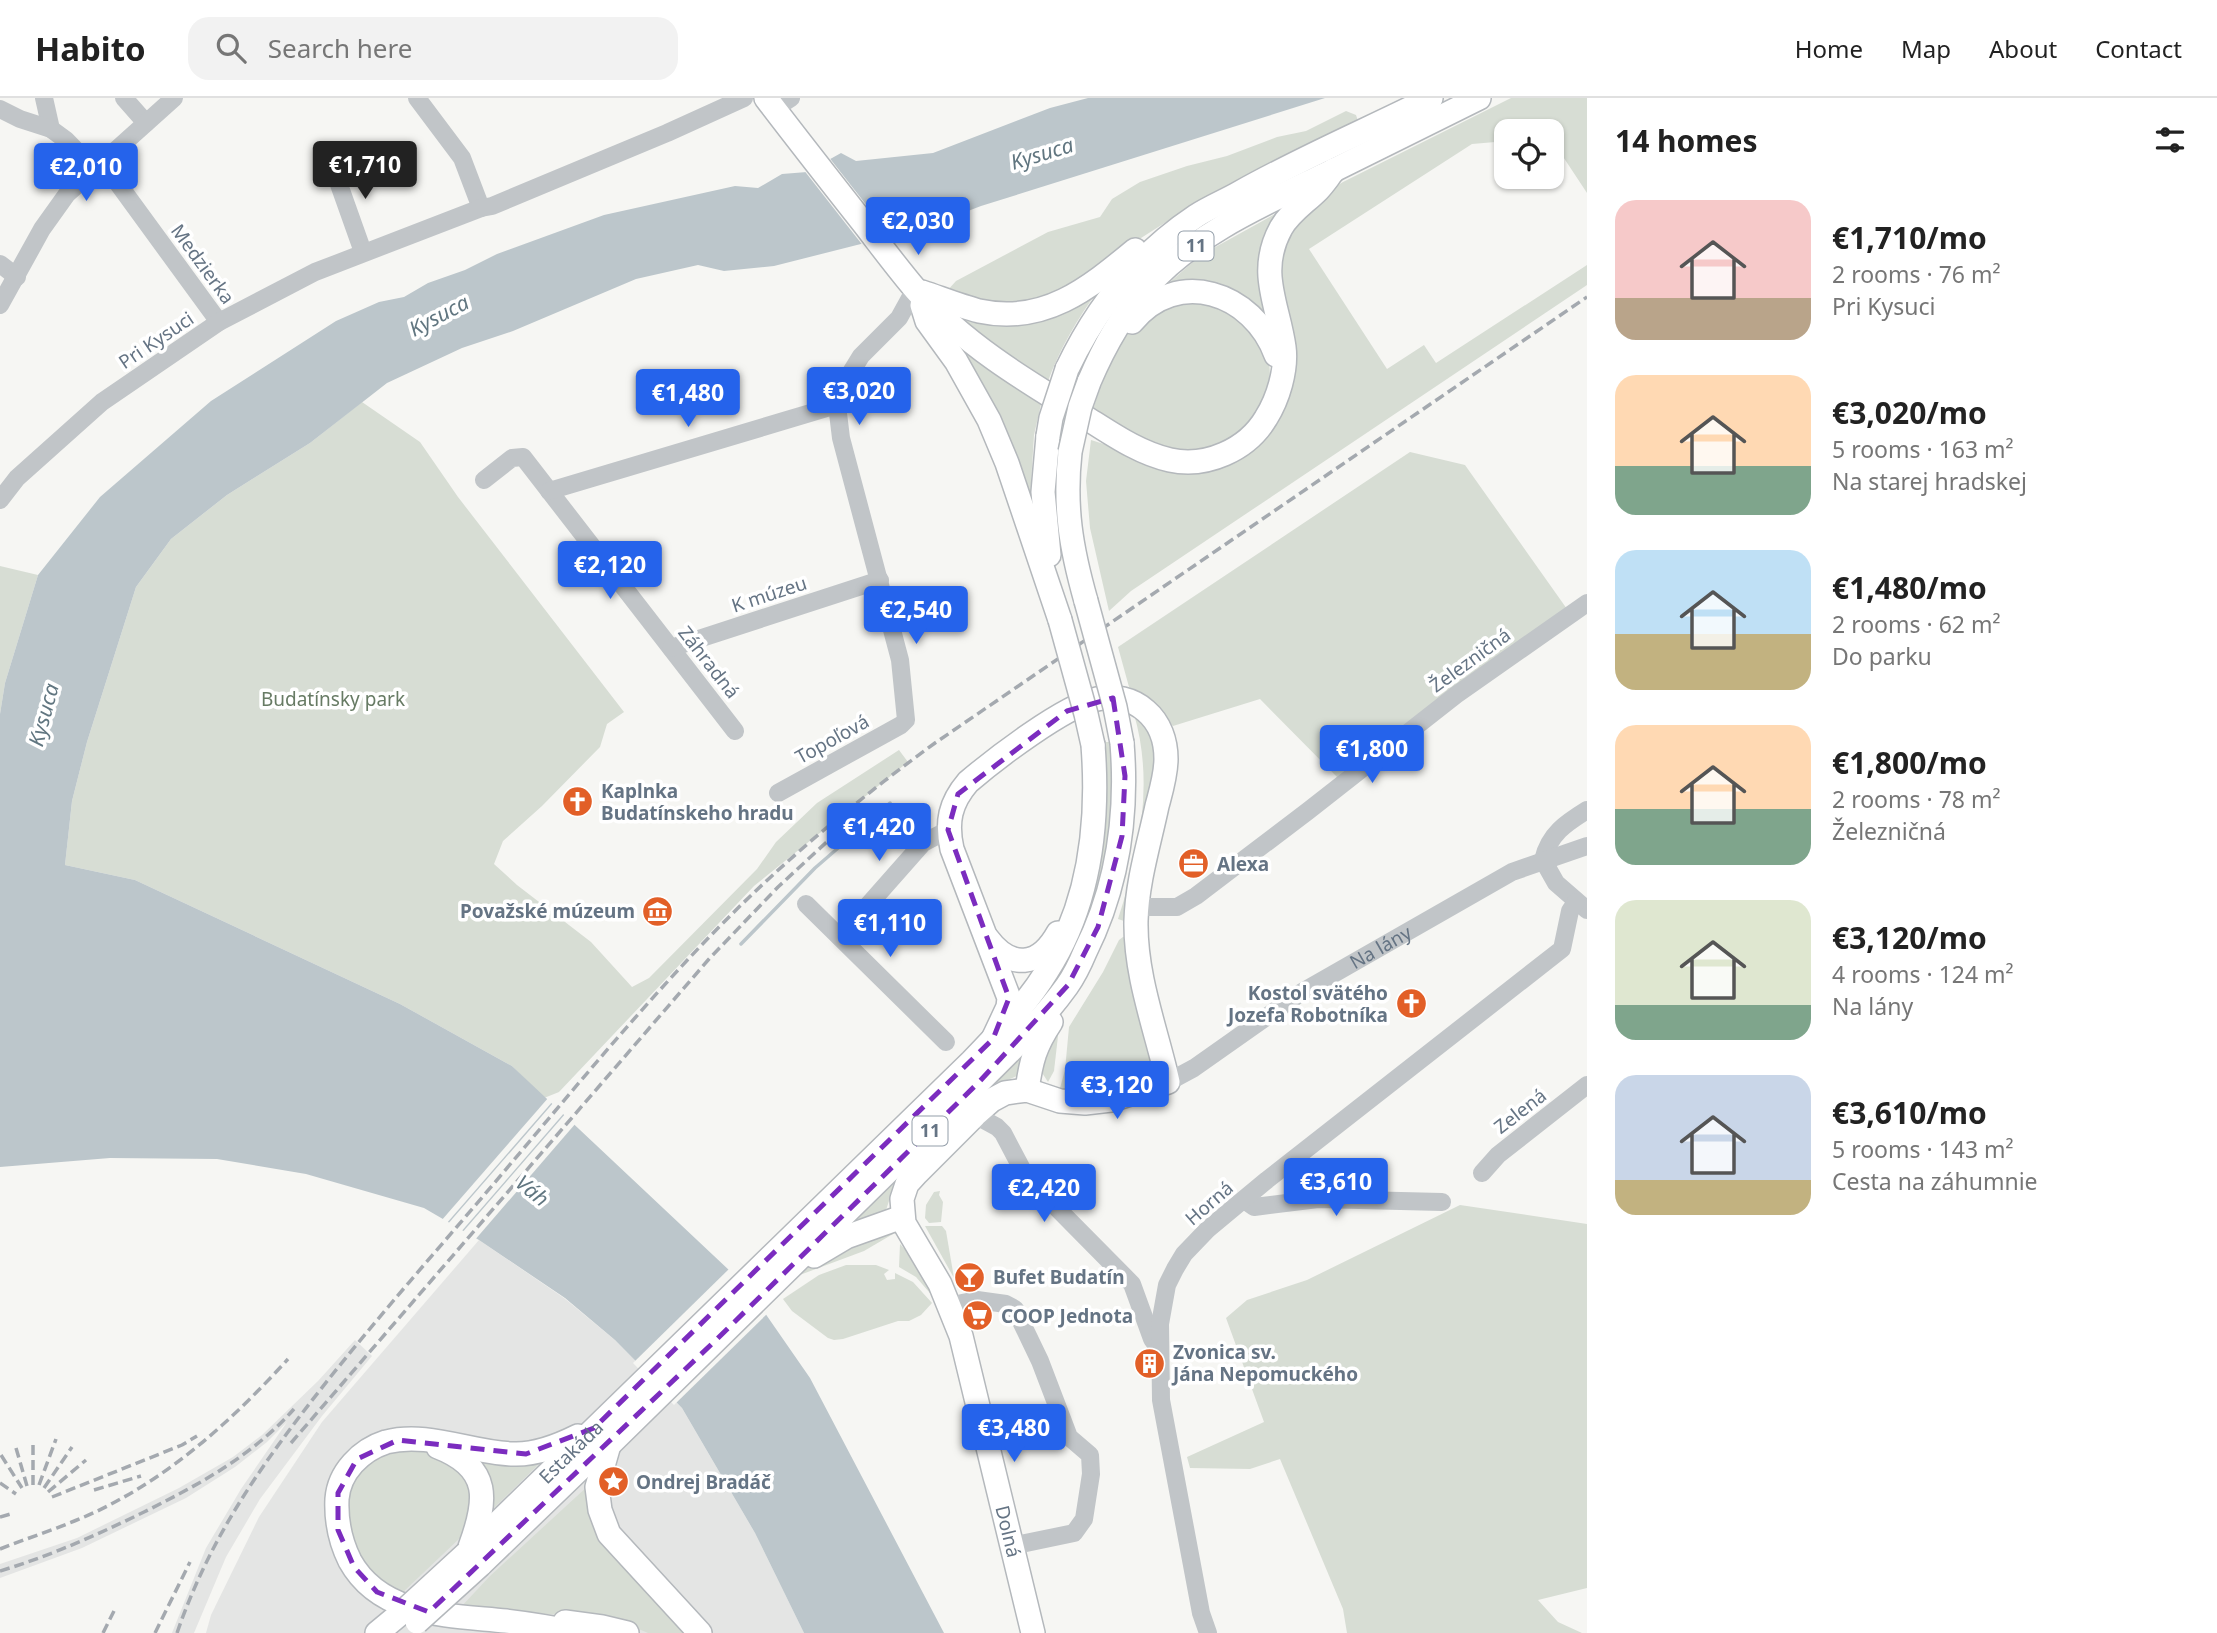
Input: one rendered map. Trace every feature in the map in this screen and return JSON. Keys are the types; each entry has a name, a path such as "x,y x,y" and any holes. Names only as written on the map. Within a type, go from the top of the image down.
{"main road":[{"name":"11","path":"769,1272 1019,1010 1048,971 1067,934 1080,893 1094,830 1096,788 1093,745 1060,620 1044,517 1044,467 1051,418 1067,369 1089,326 1118,286 1153,251 1196,216 1274,173 1431,98"},
{"name":"11","path":"769,1272 1032,1028 1068,985 1098,927 1116,868 1124,810 1122,743 1115,707 1075,562 1066,498 1070,452 1080,407 1092,373 1117,325 1148,285 1170,265 1234,221 1479,98"},
{"path":"780,108 886,253 915,289 963,336 993,359 1124,441 1148,453 1188,462 1208,459 1242,444 1266,419 1278,393 1284,360 1284,346 1270,290 1269,272 1274,250 1281,229 1290,216 1317,191 1334,170"},
{"path":"915,289 979,311 1020,313 1049,307 1084,291 1171,223 1196,216"},
{"path":"915,289 927,321 956,361 989,420 1016,488 1060,620"},
{"path":"1092,373 1147,307 1173,294 1202,292 1231,301 1255,317 1271,341 1280,381"},
{"path":"993,1039 1009,1003 957,863 948,830 950,812 958,794 968,782 1003,755 1079,705 1111,697 1129,700 1140,706 1155,721 1162,733 1166,758 1137,907 1137,945 1141,978 1168,1082"},
{"path":"987,938 1006,957 1023,961 1034,958 1048,948 1080,893"},
{"path":"769,1272 846,1237 902,1217 902,1199 907,1185 975,1115 1005,1093 1027,1090 1030,1064 1037,1043 1073,988 1075,973"},
{"name":"Na lány","path":"1027,1090 1060,1101 1085,1103 1121,1098 1168,1082"},
{"name":"Dolná","path":"902,1217 952,1310 968,1363 1033,1633"},
{"name":"Estakáda","path":"377,1633 474,1559 589,1460 601,1437 769,1272"},
{"path":"627,1633 574,1622 509,1621 453,1616 419,1610 395,1602 363,1581 347,1555 338,1530 338,1493 348,1470 356,1459 376,1446 398,1440 422,1440 494,1452 526,1454 565,1443 601,1437 597,1487 600,1510 609,1534 700,1633"},
{"path":"422,1440 461,1458 481,1485 481,1517 474,1559"},
{"name":"Estakáda","path":"404,1633 474,1559"},
{"path":"509,1621 580,1633"}],"street":[{"path":"44,98 51,129"},
{"path":"124,98 146,123"},
{"path":"0,305 43,229 67,194 174,98"},
{"path":"417,98 462,158 481,208"},
{"name":"Pri Kysuci","path":"0,500 17,478 102,402 219,322 315,272 492,206 744,98"},
{"path":"0,109 51,129"},
{"name":"Medzierka","path":"51,129 99,166 219,322"},
{"path":"331,170 336,176 363,252"},
{"path":"0,264 17,277"},
{"path":"880,580 841,438 837,405 850,372 861,356 899,318 915,289"},
{"path":"549,491 837,405"},
{"name":"Záhradná","path":"484,480 512,458 523,457 735,731"},
{"name":"K múzeu","path":"671,648 880,580"},
{"name":"Topoľová","path":"778,793 906,720 900,660 880,580"},
{"name":"Železničná","path":"1137,907 1177,906 1196,896 1456,695 1587,603"},
{"path":"1582,906 1556,883 1543,859 1546,844 1556,832 1587,810"},
{"path":"840,937 923,843 948,830"},
{"name":"Na lány","path":"1168,1082 1194,1068 1302,992 1512,872 1543,859 1587,846"},
{"path":"806,904 946,1042"},
{"name":"Horná","path":"1209,1633 1201,1613 1161,1400 1159,1349 1163,1304 1175,1269 1184,1254 1208,1229 1337,1124 1562,950 1570,911 1582,906"},
{"name":"Zelená","path":"1482,1173 1498,1155 1587,1085"},
{"path":"975,1115 1003,1133 1023,1171 1132,1284 1152,1339 1159,1349"},
{"path":"1244,1200 1254,1207 1318,1199 1442,1202"},
{"path":"952,1310 962,1303 977,1300 1006,1304 1015,1309 1040,1361 1069,1437 1090,1455 1091,1474 1084,1519 1074,1534 1011,1546"},
{"path":"1196,1633 1201,1613"}],"highlighted area":[{"path":"1113,698 1125,776 1122,836 1098,927 1068,985 980,1081 716,1340 429,1612 377,1592 354,1567 338,1530 338,1493 357,1459 398,1440 526,1454 594,1428 993,1039 1009,998 948,830 958,794 1067,711"}],"shaded area":[{"path":"479,1240 564,1298 615,1340 682,1408 755,1533 804,1633 206,1633 211,1615 259,1517 322,1422"},
{"path":"355,1340 372,1356 322,1416 260,1499 226,1557 194,1633 172,1633 206,1548 241,1489 287,1422 235,1467 186,1498 82,1548 0,1578 0,1564 77,1538 179,1488 233,1457 262,1435 318,1381"}],"green space":[{"path":"1511,98 1587,98 1587,193 1564,158 1564,119 1494,119 1494,142 1472,144 1309,249 1387,369 1424,345 1436,363 1587,265 1587,285 1131,591 1109,611 1090,528 1086,481 1091,440 1110,446 1148,465 1173,471 1268,433 1277,290 1284,238 1313,200 1343,182"},
{"path":"1346,111 1356,115 1358,121 1207,196 1141,238 1091,278 1015,308 946,292 956,281 1048,232 1100,217 1112,199 1140,182 1227,156 1277,137 1306,131"},
{"path":"1284,209 1273,328 1264,318 1162,289 1201,255"},
{"path":"1100,288 1070,334 1047,384 941,305 977,317"},
{"path":"1188,297 1241,312 1268,357 1269,382 1265,399 1245,428 1214,446 1179,451 1145,442 1092,413 1110,364 1130,330 1150,314"},
{"path":"932,317 1042,400 1034,435 1030,499"},
{"name":"Budatínsky park","path":"362,402 420,442 458,497 624,712 607,724 600,747 503,841 494,864 591,942 632,987 649,978 757,869 776,842 817,803 899,750 908,762 754,886 559,1092 544,1098 512,1066 400,1004 135,880 65,865 72,801 87,742 136,587 171,539 227,495 310,443"},
{"path":"1410,452 1465,465 1567,609 1338,778 1260,699 1173,726 1129,687 1118,647"},
{"path":"0,566 38,575 5,683 0,714"},
{"path":"1134,714 1150,735 1156,761 1127,925 1123,925 1124,921 1118,919 1133,868 1144,792 1140,740"},
{"path":"1104,742 1110,742 1112,815 1098,891 1085,928 1069,963 1049,994 1026,1022 992,1050 1097,872 1107,810"},
{"path":"1123,937 1127,937 1153,1064 1145,1078 1113,1088 1081,1092 1060,1088 1065,1070 1069,1027"},
{"path":"1055,1033 1058,1036 1054,1071 1048,1082 1039,1068"},
{"path":"1031,1039 1019,1075 994,1086 892,1192 885,1213 839,1233"},
{"path":"940,1191 943,1202 941,1222 929,1223 925,1218 926,1205 934,1192"},
{"path":"1460,1205 1587,1224 1587,1588 1538,1600 1558,1622 1582,1633 1347,1633 1343,1609 1280,1459 1250,1469 1190,1468 1187,1457 1264,1422 1226,1318 1247,1300 1307,1280"},
{"path":"925,1226 942,1226 946,1231 954,1278"},
{"path":"888,1231 893,1234 864,1251 797,1276 824,1256"},
{"path":"900,1244 920,1265 936,1300 916,1277 899,1267"},
{"path":"846,1265 876,1265 889,1270 884,1274 887,1280 895,1279 895,1273 913,1282 932,1303 921,1315 909,1321 898,1321 843,1339 828,1338 792,1311 783,1299 819,1275"},
{"path":"395,1450 420,1450 447,1456 477,1495 461,1537 401,1594 367,1570 359,1559 349,1528 349,1495 354,1480 363,1467 375,1457"},
{"path":"465,1451 543,1460 492,1510 488,1510"},
{"path":"589,1485 689,1633 648,1633 634,1627 563,1615 459,1609 490,1576"}],"water":[{"path":"1088,98 1325,98 981,206 924,228 774,266 724,271 698,265 636,279 513,331 462,348 387,383 310,443 227,495 171,539 136,587 87,742 72,801 65,865 135,880 400,1004 512,1066 747,1287 810,1378 944,1633 804,1633 755,1533 682,1408 615,1340 565,1298 479,1240 424,1208 306,1174 217,1159 110,1158 0,1167 0,714 5,683 38,575 100,497 211,401 336,321 379,302 404,297 428,283 465,270 497,254 604,215 735,186 758,188 782,174 807,172 841,153 856,161 933,153 1050,108"}],"pier":[{"path":"828,156 893,239 864,247 803,169"},
{"path":"549,1097 553,1101 446,1224 441,1221"},
{"path":"554,1102 565,1112 460,1233 447,1225"},
{"path":"566,1113 576,1123 474,1241 461,1234"},
{"path":"731,1267 749,1285 653,1384 633,1363"},
{"path":"753,1290 768,1313 674,1405 655,1386"}],"waterway":[{"path":"741,944 815,868 890,803"}],"railway":[{"path":"177,1633 206,1563 241,1500 328,1380 634,1019 701,945 759,887 832,823 935,743 1587,297"},
{"path":"291,1443 709,959 778,887 844,826"},
{"path":"0,1549 101,1509 163,1473 229,1419 288,1359"},
{"path":"0,1571 91,1537 185,1491 243,1455 294,1409"},
{"path":"52,1497 182,1445 197,1436"},
{"path":"39,1485 56,1439"},
{"path":"33,1445 33,1485"},
{"path":"44,1488 72,1447"},
{"path":"16,1448 27,1486"},
{"path":"1,1455 22,1488"},
{"path":"48,1492 86,1460"},
{"path":"94,1490 141,1476"},
{"path":"0,1483 16,1494"},
{"path":"0,1517 14,1513"},
{"path":"155,1633 190,1562"},
{"path":"103,1633 114,1611"}],"place":[{"name":"Kaplnka Budatínskeho hradu","path":"578,802"},
{"name":"Alexa","path":"1194,864"},
{"name":"Považské múzeum","path":"658,911"},
{"name":"Kostol svätého Jozefa Robotníka","path":"1411,1004"},
{"name":"Bufet Budatín","path":"970,1277"},
{"name":"COOP Jednota","path":"978,1316"},
{"name":"Zvonica sv. Jána Nepomuckého","path":"1150,1363"},
{"name":"Ondrej Bradáč","path":"613,1482"}],"water label":[{"name":"Kysuca","path":"1042,154"},
{"name":"Kysuca","path":"439,316"},
{"name":"Kysuca","path":"44,715"},
{"name":"Váh","path":"532,1191"}]}
